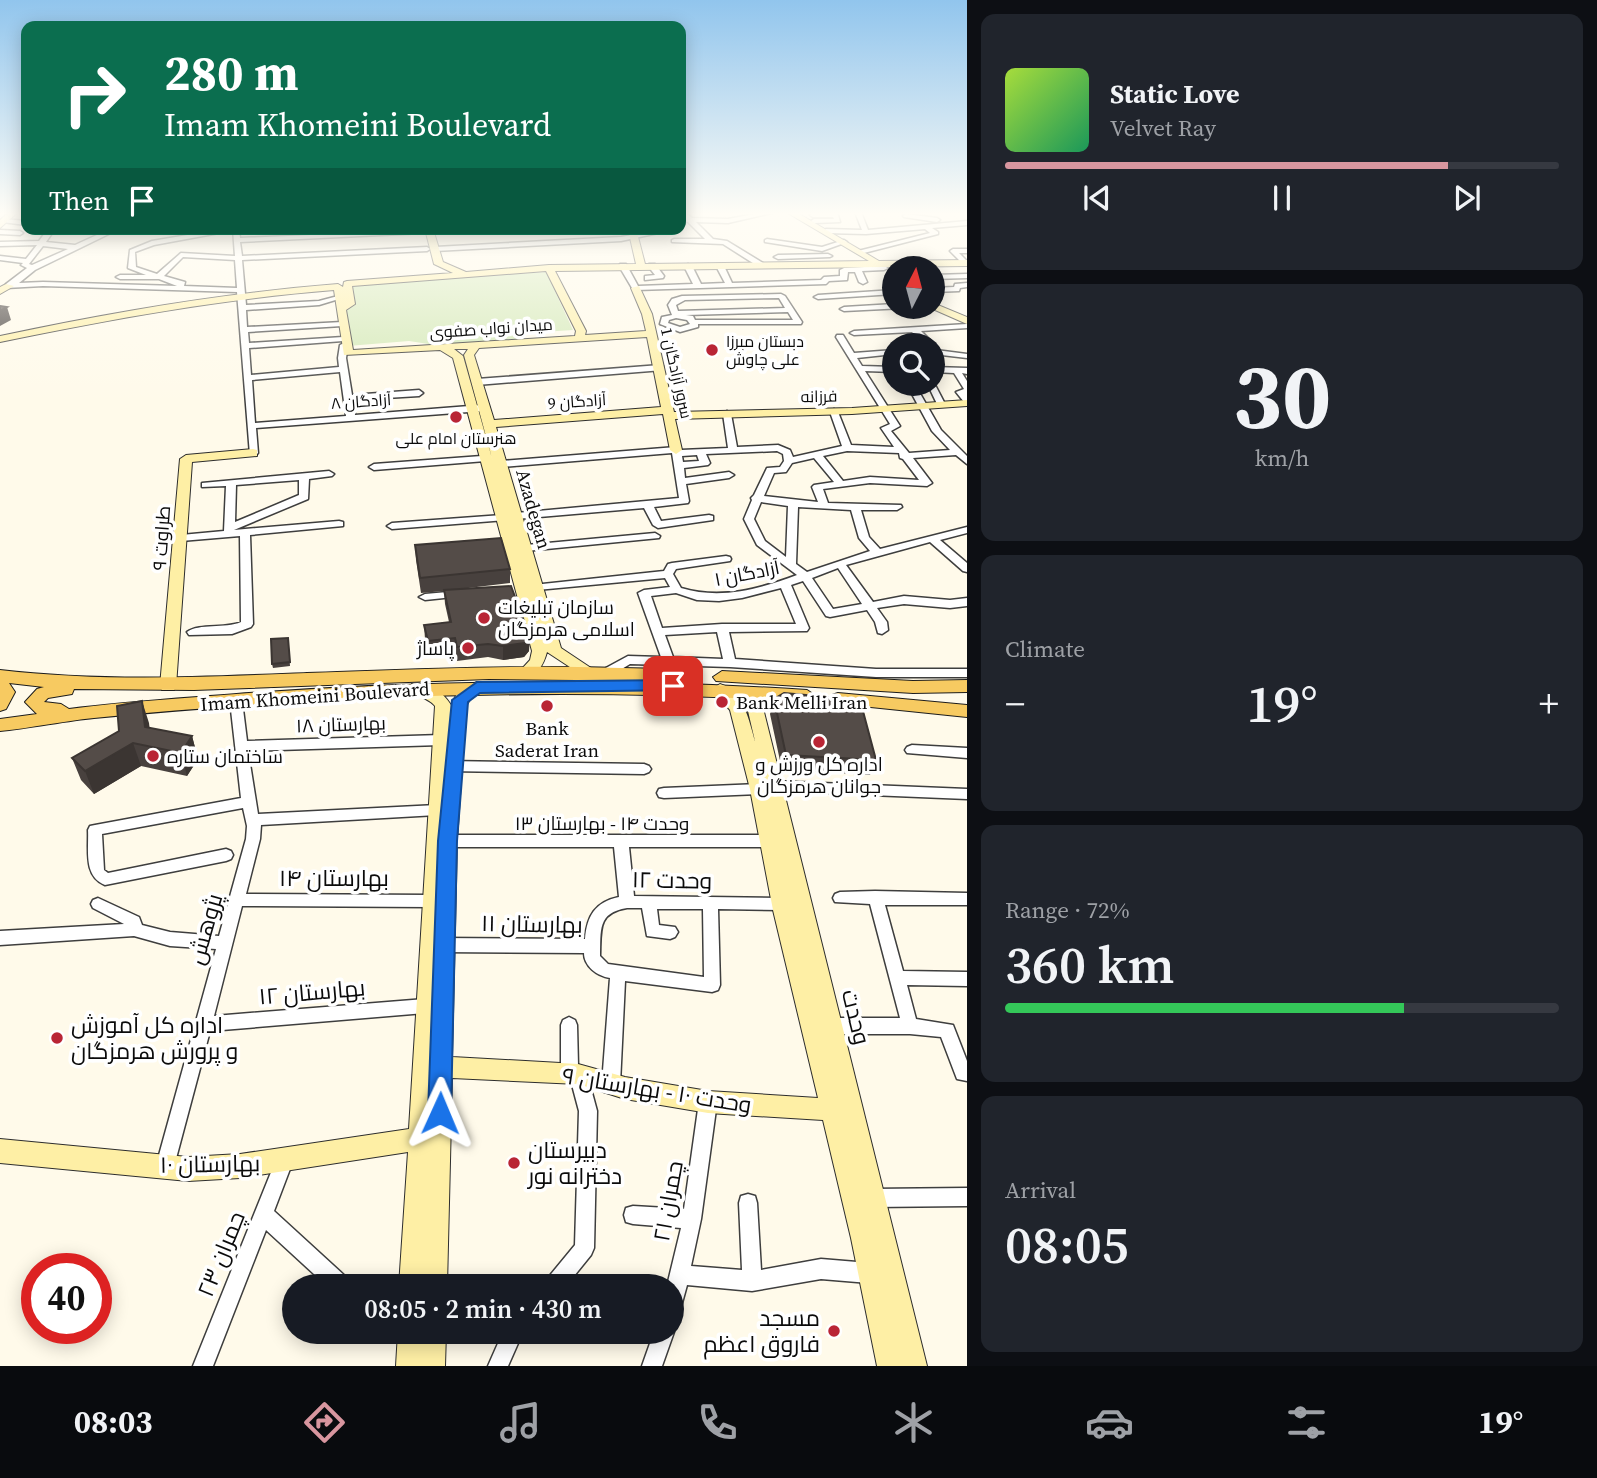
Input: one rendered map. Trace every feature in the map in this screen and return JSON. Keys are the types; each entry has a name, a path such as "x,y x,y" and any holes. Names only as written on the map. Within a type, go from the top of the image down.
{"main road":[{"name":"Imam Khomeini Boulevard","path":"0,677 97,687 527,672 608,672 904,687 967,686"},
{"path":"0,682 6,692 0,705"},
{"name":"Imam Khomeini Boulevard","path":"0,725 91,712 418,688 477,687 673,686 967,711"},
{"path":"91,712 39,708 34,702 37,696 50,691 97,687"},
{"path":"904,687 967,692"}],"street":[{"path":"154,276 182,284 177,289"},
{"path":"239,276 253,453"},
{"path":"421,278 426,276"},
{"path":"0,334 85,315 240,292 463,276"},
{"name":"میدان نواب صفوی","path":"360,353 442,347 468,352 579,338 581,331 555,276"},
{"name":"سرور آزادگان 1","path":"629,276 636,288 652,334 677,451"},
{"path":"648,278 660,276"},
{"path":"693,276 698,286"},
{"path":"725,276 730,285"},
{"path":"636,288 826,282 824,279 844,278 844,276"},
{"path":"860,276 863,282"},
{"path":"945,277 964,276"},
{"path":"120,277 158,277"},
{"path":"242,307 350,304 347,284 382,280"},
{"path":"4,287 43,284 240,292 338,287 344,342 343,369 351,418"},
{"path":"945,289 967,285"},
{"path":"0,339 240,292"},
{"path":"818,297 882,293"},
{"path":"781,296 798,322 695,323 676,314 672,305 675,301 685,299 781,296"},
{"path":"670,328 664,321 676,314 788,307"},
{"path":"844,309 882,307"},
{"path":"731,311 735,322"},
{"path":"945,312 965,320"},
{"path":"854,333 914,329 965,320"},
{"path":"866,321 875,332"},
{"path":"579,338 662,334 670,328 690,329 695,323"},
{"path":"244,330 342,324"},
{"path":"914,329 918,333"},
{"path":"824,506 817,487 870,480 927,483 901,453 886,428 895,426 840,337"},
{"path":"245,346 344,342"},
{"path":"344,342 348,353 360,353"},
{"path":"850,352 882,346"},
{"path":"442,347 468,352"},
{"path":"945,351 967,356"},
{"name":"Azadegan","path":"468,352 477,382 479,409 489,424 495,460"},
{"name":"Azadegan","path":"468,352 479,409 509,517 515,589 540,651 537,662 527,672"},
{"path":"342,358 360,353"},
{"path":"945,363 967,390 960,392 967,402"},
{"path":"477,382 660,368"},
{"path":"861,368 882,369"},
{"path":"248,377 343,369"},
{"path":"945,370 967,371"},
{"path":"348,398 419,393"},
{"path":"917,396 937,431 967,461"},
{"path":"938,396 942,404"},
{"name":"فرزانه","path":"669,413 834,412 967,402"},
{"name":"آزادگان ۸","path":"252,426 479,409"},
{"path":"834,412 847,448"},
{"name":"آزادگان 9","path":"489,424 669,413"},
{"path":"727,414 733,452"},
{"path":"959,452 901,453 847,448 789,461 783,470 770,470 749,519 761,543 806,576 830,613 904,600 950,604 967,602"},
{"path":"373,467 677,451 701,453 785,449 789,461"},
{"path":"391,526 684,501 677,451"},
{"name":"طراوت ۹","path":"168,686 186,459 253,453"},
{"path":"680,465 705,463 701,453"},
{"path":"816,454 840,483"},
{"path":"205,485 329,474"},
{"path":"682,481 729,475"},
{"path":"229,531 304,497 304,476"},
{"path":"229,531 231,483"},
{"path":"756,498 824,506 897,507"},
{"path":"791,566 793,504"},
{"path":"648,505 658,524 709,518"},
{"path":"855,507 864,538 878,553"},
{"name":"Azadegan","path":"509,517 526,548 554,651 585,672"},
{"path":"181,538 229,531 339,524"},
{"name":"آزادگان ۱","path":"657,632 644,593 677,590 702,598 785,585 840,564 967,530"},
{"path":"193,632 232,630 247,624 245,532"},
{"path":"526,548 655,536"},
{"path":"932,540 967,569"},
{"path":"668,573 671,566 726,559"},
{"path":"840,564 881,622 882,630"},
{"path":"515,589 668,573"},
{"path":"668,573 677,590"},
{"path":"668,661 657,632 722,628 803,628 785,585"},
{"path":"425,597 467,593"},
{"path":"722,628 730,663"},
{"path":"608,672 628,660 730,663 876,673 930,668 967,673"},
{"path":"876,673 904,687"},
{"path":"434,1274 425,1006 437,946 432,901 441,841 437,810 460,700 477,687"},
{"path":"413,1274 419,1139 430,1113 441,1067 437,946 446,766 441,740 443,705 436,696 418,688"},
{"name":"وحدت","path":"720,689 747,709 766,788 832,1026 850,1144 898,1361"},
{"path":"747,709 781,694"},
{"name":"پژوهش","path":"164,1167 253,839 253,820 248,802 236,701"},
{"name":"بهارستان ۱۸","path":"243,746 441,740"},
{"path":"912,750 967,753"},
{"path":"446,766 644,769"},
{"path":"664,793 766,788 967,794"},
{"name":"وحدت","path":"766,788 769,841 781,904 831,1110 850,1144"},
{"path":"226,855 105,879 97,872 95,830 248,802"},
{"path":"253,820 437,810"},
{"name":"وحدت ۱۴ - بهارستان ۱۳","path":"441,841 769,841"},
{"path":"621,842 626,902"},
{"path":"875,897 910,1026"},
{"path":"840,898 967,899"},
{"name":"بهارستان ۱۴","path":"236,900 432,901"},
{"path":"649,902 652,931 670,932"},
{"name":"وحدت ۱۲","path":"593,946 594,925 599,911 609,903 781,904"},
{"path":"98,904 134,922 134,930"},
{"path":"611,1084 618,973 712,985 710,904"},
{"path":"0,938 134,930 170,939 225,943"},
{"name":"بهارستان ۱۱","path":"437,946 593,946 592,958 604,970 618,973"},
{"path":"896,978 967,979"},
{"name":"بهارستان ۱۲","path":"202,1024 425,1006"},
{"path":"563,1274 584,1248 588,1111 574,1074 569,1025"},
{"path":"832,1026 910,1026 947,1030 963,1073 967,1073"},
{"name":"وحدت ۱۰ - بهارستان ۹","path":"441,1067 574,1074 611,1084 708,1102 831,1110"},
{"name":"چمران ۲۱","path":"680,1274 692,1219 708,1102"},
{"name":"بهارستان ۱۰","path":"0,1151 164,1167 240,1167 419,1139"},
{"name":"چمران ۲۳","path":"203,1366 284,1161"},
{"path":"863,1198 967,1197"},
{"name":"وحدت","path":"863,1198 869,1273 898,1361"},
{"path":"748,1203 752,1281"},
{"path":"263,1214 328,1274"},
{"path":"633,1215 692,1219"},
{"path":"684,1275 752,1281 821,1269 869,1273"},
{"path":"498,1366 508,1344"},
{"path":"652,1366 660,1344"},
{"path":"898,1361 924,1366"}],"green space":[{"path":"490,276 548,276 573,330 527,333 516,339 435,345 409,341 348,346 344,311 355,305 352,285"}],"building":[{"path":"501,538 510,569 420,578 415,545"},
{"name":"سازمان تبلیغات اسلامی هرمزگان","path":"511,586 530,637 525,643 457,647 455,638 428,641 424,625 451,622 444,590"},
{"path":"288,638 290,662 272,664 271,639"},
{"name":"اداره کل ورزش و جوانان هرمزگان","path":"784,693 860,700 876,760 786,755 774,699"},
{"path":"142,701 145,727 192,736 181,753 133,743 85,771 72,758 119,731 117,706"}],"place":[{"name":"دبستان میرزا علی چاوش","path":"712,350"},
{"name":"هنرستان امام علی","path":"456,417"},
{"name":"سازمان تبلیغات اسلامی هرمزگان","path":"484,618"},
{"name":"پاساژ","path":"468,648"},
{"name":"Bank Melli Iran","path":"722,702"},
{"name":"Bank Saderat Iran","path":"547,706"},
{"name":"اداره کل ورزش و جوانان هرمزگان","path":"819,742"},
{"name":"ساختمان ستاره","path":"153,756"},
{"name":"اداره کل آموزش و پرورش هرمزگان","path":"57,1038"},
{"name":"دبیرستان دخترانه نور","path":"514,1163"},
{"name":"مسجد فاروق اعظم","path":"834,1331"}],"route":[{"path":"440,1113 448,841 460,700 470,689 477,687 673,686"}]}
